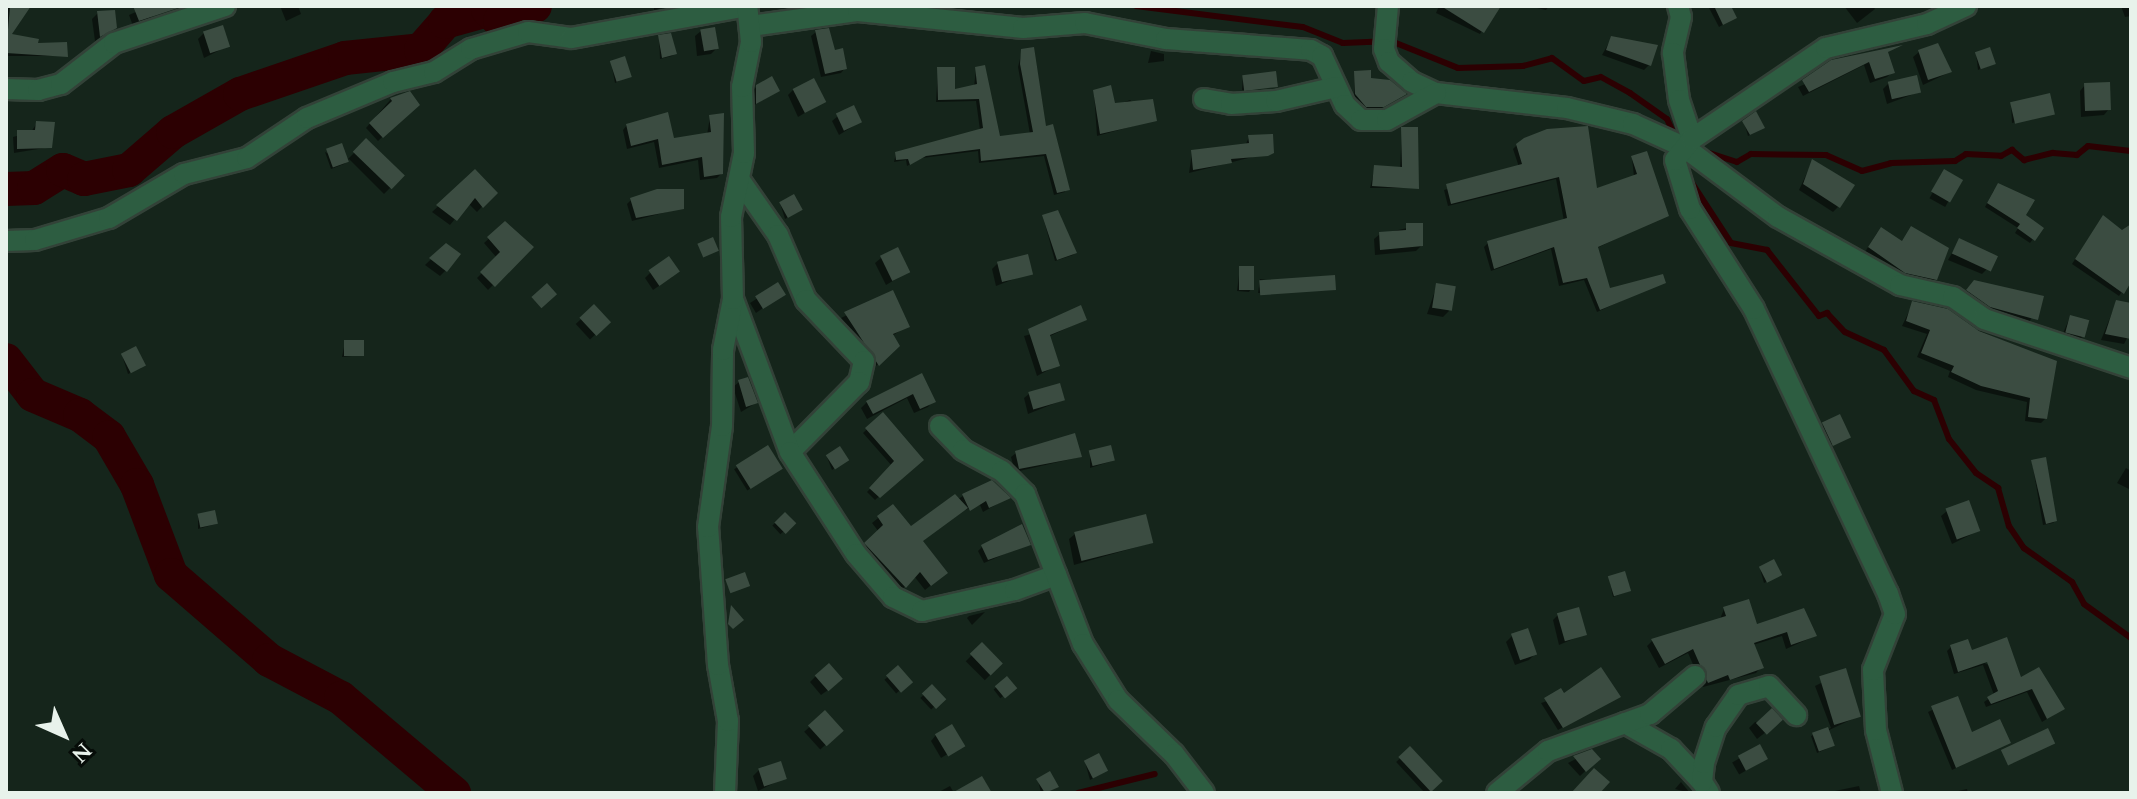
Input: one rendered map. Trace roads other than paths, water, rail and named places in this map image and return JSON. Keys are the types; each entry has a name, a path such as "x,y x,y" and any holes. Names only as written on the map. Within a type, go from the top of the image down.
{"street":[{"path":"6,89 38,90 61,84 114,43 225,6"},
{"path":"1388,6 1389,29 1384,49 1400,72 1436,93 1567,108 1633,124 1688,143 1778,217 1900,285 1953,297 1984,319 2131,368"},
{"path":"1678,6 1681,17 1673,53 1688,143"},
{"path":"1892,793 1876,730 1873,670 1895,614 1754,309 1685,196 1675,160 1688,143 1826,48 1907,30 1966,6"},
{"path":"6,241 35,240 109,218 184,174 247,158 307,118 393,82 434,72 471,49 528,32 571,38 749,13 858,11 1023,28 1085,23 1166,39 1311,50 1322,56 1336,87 1361,120 1399,115 1436,93"},
{"path":"725,793 728,721 718,665 708,527 733,299 731,217 741,182 742,87 749,13"},
{"path":"1204,99 1231,104 1276,101 1336,87"},
{"path":"741,182 778,235 806,300 864,361 859,382 790,452"},
{"path":"733,299 790,452 856,554 906,606 941,608 1056,575"},
{"path":"940,426 963,450 1016,482 1083,644 1118,700 1174,754 1204,793"},
{"path":"1497,793 1548,751 1650,714 1695,676"},
{"path":"1706,787 1716,727 1738,695 1769,686 1796,715"},
{"path":"1625,723 1671,749 1706,787"}],"waterway":[{"path":"6,189 34,188 63,170 84,179 129,170 173,132 240,94 345,58 421,50 445,22 488,10 500,21 535,6"},
{"path":"1136,6 1303,27 1343,43 1391,41 1458,68 1523,66 1552,58 1584,81 1601,77 1630,93 1667,119 1675,136"},
{"path":"1697,149 1737,162 1751,154 1826,155 1862,171 1891,163 1955,161 1966,154 2001,156 2012,150 2024,160 2053,153 2077,155 2088,146 2131,151"},
{"path":"1690,180 1731,243 1767,250 1819,316 1827,313 1845,332 1884,350 1914,391 1934,400 1949,439 1976,473 1998,488 2009,526 2024,548 2072,582 2084,604 2131,638"},
{"path":"6,360 33,395 80,415 109,437 137,485 171,575 269,660 341,698 454,793"},
{"path":"1078,793 1155,774"}]}
